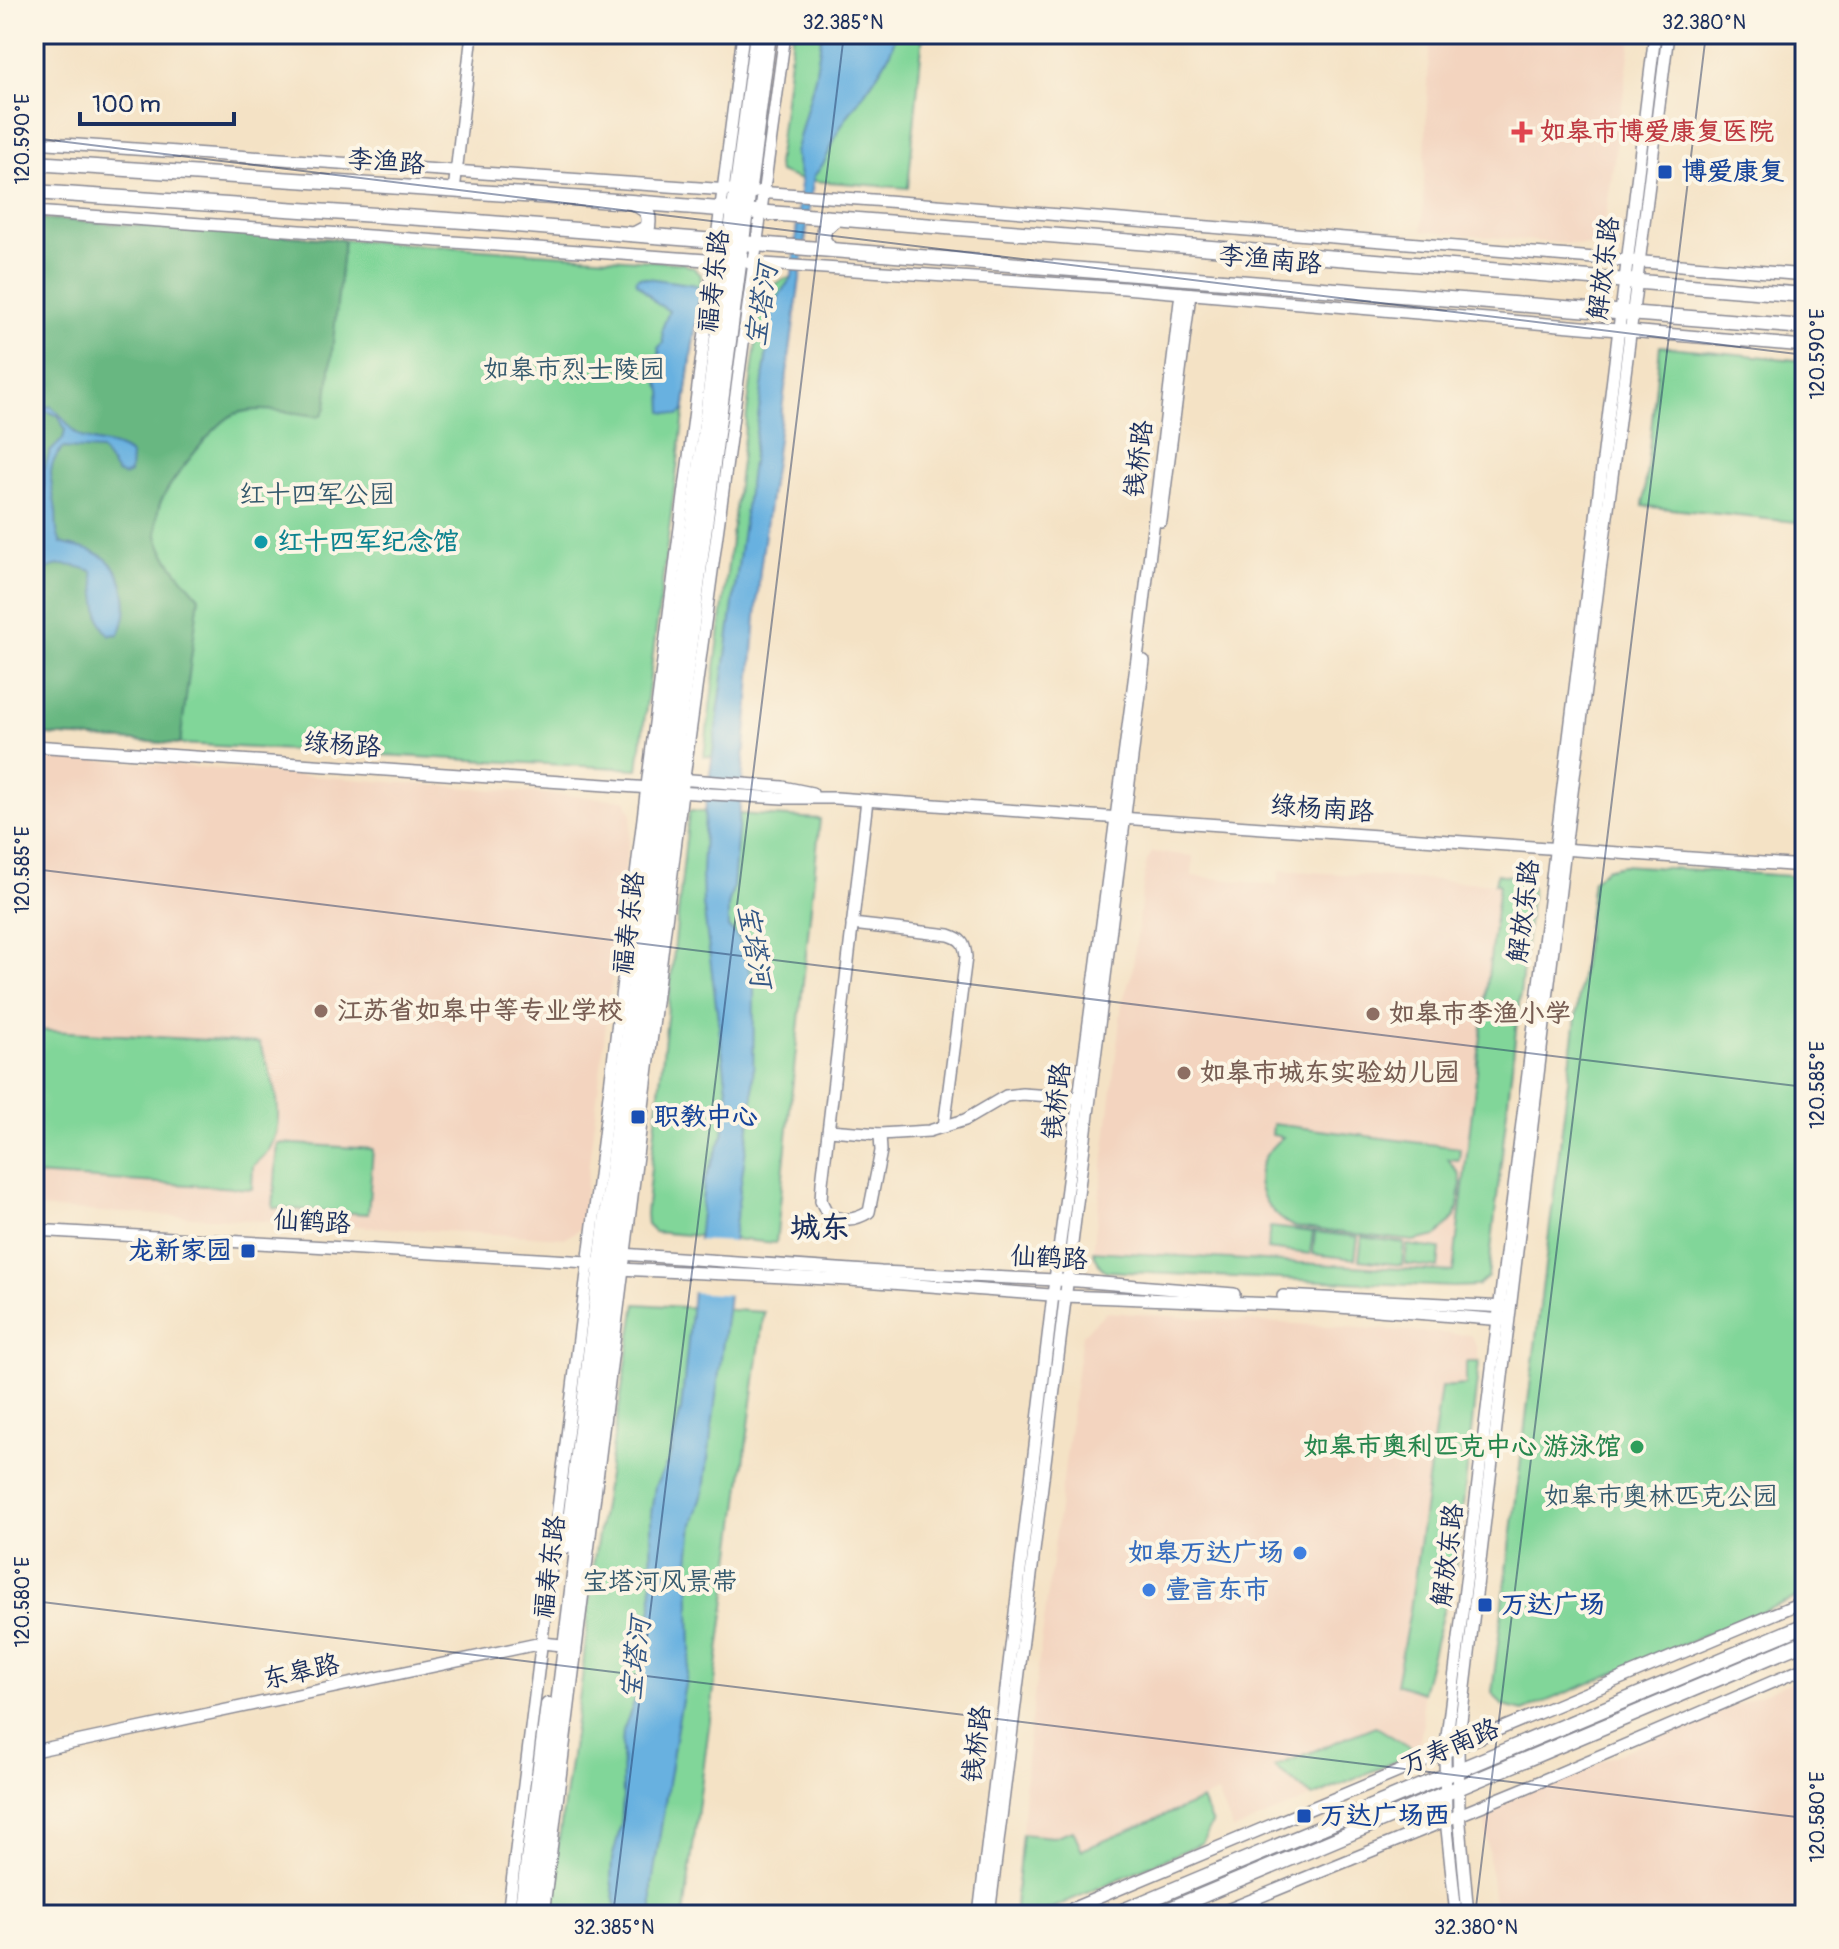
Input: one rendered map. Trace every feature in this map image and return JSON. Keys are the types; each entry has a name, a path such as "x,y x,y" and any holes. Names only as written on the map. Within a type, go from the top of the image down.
{"main road":[{"name":"福寿东路","path":"744,191 757,34"},
{"name":"福寿东路","path":"521,1915 560,1645 673,786 741,212 769,34"},
{"name":"李渔路","path":"34,163 741,212"},
{"name":"李渔路","path":"34,192 737,243"},
{"path":"626,235 640,233 648,227 650,217 646,210 631,202"},
{"name":"李渔南路","path":"741,212 1805,295"},
{"path":"830,249 823,240 824,229 834,220"},
{"name":"李渔南路","path":"737,243 1805,327"},
{"name":"万寿南路","path":"1113,1915 1805,1625"},
{"name":"万寿南路","path":"1156,1915 1805,1642"},
{"name":"福寿东路","path":"532,1915 560,1645"}],"street":[{"path":"454,191 472,34"},
{"path":"743,34 744,191"},
{"path":"508,1915 560,1645 673,786 744,191 785,34"},
{"name":"解放东路","path":"1560,848 1632,333 1628,312 1630,281 1627,262 1655,34"},
{"name":"解放东路","path":"1630,281 1640,263 1668,34"},
{"path":"34,142 744,191 1805,275"},
{"path":"34,212 1186,294 1805,346"},
{"name":"钱桥路","path":"979,1915 1186,294"},
{"name":"解放东路","path":"1452,1791 1618,332 1628,312"},
{"name":"绿杨路","path":"34,746 557,783 673,786"},
{"name":"绿杨南路","path":"673,786 1805,866"},
{"path":"867,800 821,1201 828,1215 842,1220 857,1219 869,1212 881,1151 880,1134"},
{"name":"钱桥路","path":"1061,1281 1080,1098 1120,817"},
{"path":"852,924 949,935 960,939 965,945 944,1127"},
{"path":"829,1130 880,1134 929,1131 980,1113 1006,1096 1022,1094 1080,1098"},
{"name":"仙鹤路","path":"34,1230 609,1261 654,1257 761,1262 1226,1294 1505,1307"},
{"name":"仙鹤路","path":"609,1261 653,1270 1059,1295 1228,1301 1504,1320"},
{"name":"钱桥路","path":"989,1915 1059,1295"},
{"name":"解放东路","path":"1452,1772 1445,1753 1504,1320"},
{"path":"1057,1915 1805,1601"},
{"path":"543,1915 560,1645"},
{"name":"东皋路","path":"34,1751 560,1645"},
{"path":"1215,1915 1805,1668"},
{"path":"1452,1791 1459,1813 1468,1915"},
{"path":"1452,1791 1446,1819 1456,1915"}],"shaded area":[{"name":"如皋市博爱康复医院","path":"1430,34 1632,34 1604,229 1592,246 1422,231"},
{"name":"江苏省如皋中等专业学校","path":"34,755 626,800 632,814 581,1228 566,1238 34,1208"},
{"name":"如皋市李渔小学","path":"1152,852 1193,856 1192,876 1277,885 1280,870 1500,884 1453,1273 1093,1251 1122,1003 1132,973 1146,863"},
{"path":"1106,1312 1470,1335 1477,1346 1479,1362 1466,1362 1466,1385 1440,1387 1410,1610 1396,1683 1422,1693 1423,1726 1417,1752 1374,1726 1275,1768 1313,1797 1233,1830 1218,1793 1081,1850 1072,1830 1053,1837 1022,1834 1028,1743 1082,1335"},
{"path":"1805,1676 1805,1915 1495,1915 1485,1820 1494,1806"}],"green space":[{"path":"793,34 923,34 908,188 801,180 779,172 777,165"},
{"name":"红十四军公园","path":"34,218 682,263 694,268 701,275 700,291 638,769 34,734"},
{"path":"34,218 344,240 326,408 321,416 266,410 235,414 216,428 193,454 159,507 159,543 174,568 199,597 180,744 34,734"},
{"path":"792,277 780,294 713,757 704,756 759,318 768,291 778,282"},
{"path":"1660,346 1805,361 1805,523 1643,506"},
{"path":"689,811 820,819 776,1243 654,1232 647,1225"},
{"name":"如皋市奥林匹克公园","path":"1622,865 1805,877 1805,1594 1523,1711 1503,1706 1492,1692 1593,880 1606,869"},
{"path":"1497,874 1523,878 1532,889 1488,1277 1477,1286 1453,1287 1106,1271 1100,1266 1093,1251 1453,1272 1499,884 1495,884"},
{"path":"34,1030 259,1043 273,1082 278,1122 270,1148 253,1166 252,1189 34,1175"},
{"path":"1273,1124 1460,1148 1459,1160 1448,1159 1459,1174 1461,1183 1455,1217 1437,1236 1413,1241 1294,1227 1270,1208 1260,1185 1263,1160 1283,1137 1272,1135"},
{"path":"278,1143 373,1149 368,1214 273,1208"},
{"path":"1270,1227 1313,1232 1310,1254 1267,1249"},
{"path":"1315,1232 1358,1237 1355,1259 1313,1254"},
{"path":"1362,1237 1404,1243 1402,1265 1359,1260"},
{"path":"1407,1245 1440,1249 1438,1268 1405,1264"},
{"name":"宝塔河风景带","path":"636,1304 764,1312 684,1915 548,1915 582,1679 592,1572"},
{"path":"1466,1362 1479,1362 1457,1558 1422,1693 1396,1684 1410,1610 1441,1387 1466,1385"},
{"path":"1375,1726 1417,1752 1313,1797 1274,1767"},
{"path":"1202,1800 1212,1824 1202,1843 1036,1915 1018,1915 1015,1906 1022,1834 1053,1837 1073,1830 1082,1850"}],"water":[{"name":"宝塔河","path":"822,34 895,34 888,57 844,121 814,176 760,570 733,888 728,906 728,927 740,939 754,986 753,1099 704,1490 693,1524 689,1562 691,1653 652,1884 652,1915 614,1915 617,1911 611,1879 612,1859 621,1825 623,1731 638,1692 652,1606 651,1514 655,1486 668,1462 681,1410 704,1182 723,1135 728,1096 703,904 705,812 772,313 792,277 801,180 795,153 815,77"},
{"path":"636,279 696,285 700,291 684,411 679,415 663,412 662,391 658,382 663,369 658,348 663,343 662,329 669,311 656,303 637,283"},
{"path":"50,406 78,435 120,448 131,455 130,473 124,476 117,473 101,450 63,448 51,470 61,543 98,554 115,569 120,579 125,612 119,634 110,635 102,624 92,571 62,565 48,568 34,577 34,555 43,541 44,470 50,452 63,439 65,430 59,416 47,411 34,418 34,412"}],"pier":[{"path":"696,1240 737,1242 732,1295 690,1292"}],"place":[{"name":"如皋市博爱康复医院","path":"1522,132"},
{"name":"博爱康复","path":"1665,172"},
{"name":"红十四军纪念馆","path":"261,542"},
{"name":"江苏省如皋中等专业学校","path":"321,1011"},
{"name":"如皋市李渔小学","path":"1373,1014"},
{"name":"如皋市城东实验幼儿园","path":"1184,1073"},
{"name":"职教中心","path":"638,1117"},
{"name":"龙新家园","path":"248,1251"},
{"name":"如皋市奥利匹克中心 游泳馆","path":"1637,1447"},
{"name":"如皋万达广场","path":"1300,1553"},
{"name":"壹言东市","path":"1149,1590"},
{"name":"万达广场","path":"1485,1605"},
{"name":"万达广场西","path":"1304,1816"}],"district":[{"name":"城东","path":"820,1227"}],"park label":[{"name":"如皋市烈士陵园","path":"574,370"}]}
